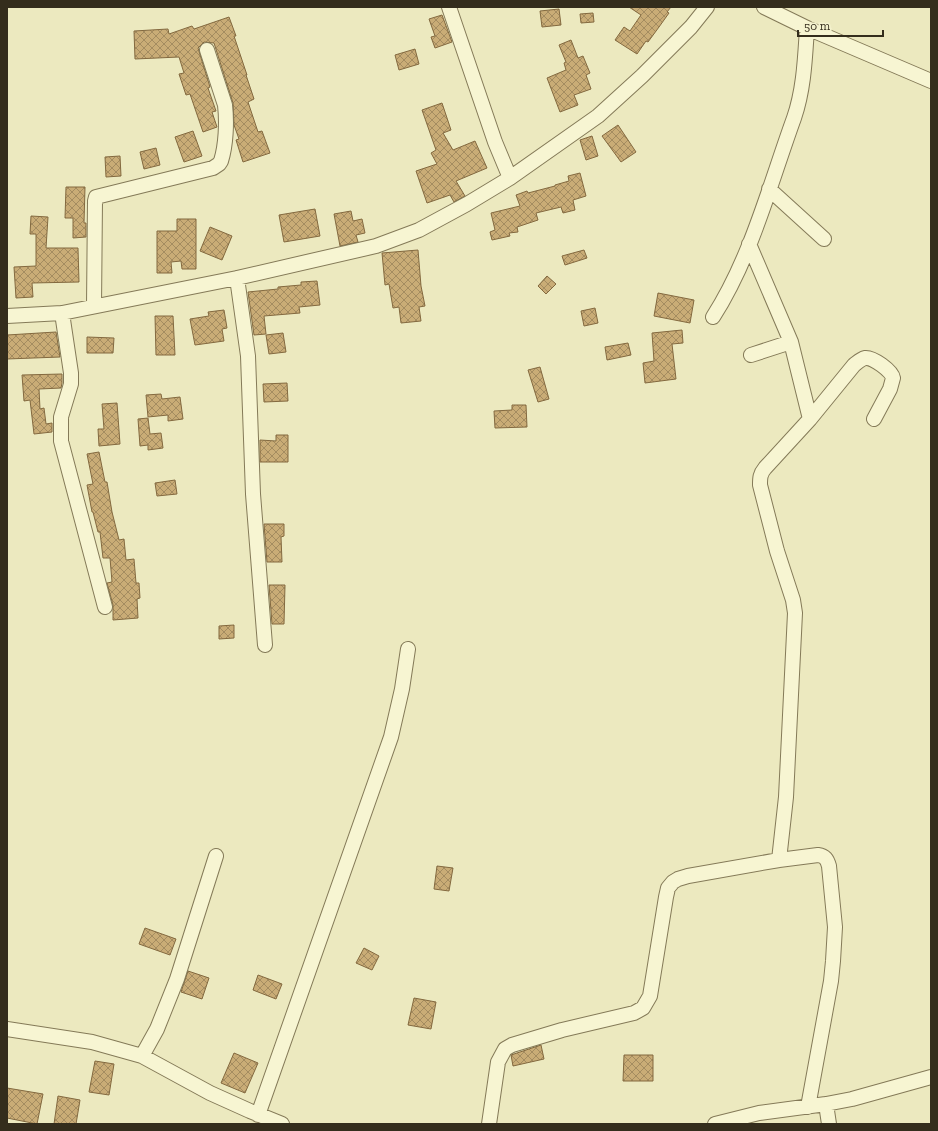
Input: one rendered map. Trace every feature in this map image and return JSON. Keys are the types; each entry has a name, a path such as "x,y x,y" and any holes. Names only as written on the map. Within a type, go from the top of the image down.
{"street":[{"path":"449,7 495,142 510,178"},
{"path":"7,316 62,312 237,278 376,246 419,230 467,204 510,178 598,116 648,71 691,27 707,7"},
{"path":"764,7 807,28 930,81"},
{"path":"713,317 728,291 749,244 798,106 803,76 807,28"},
{"path":"94,306 96,197 213,168 221,161 226,112 207,50"},
{"path":"769,189 824,239"},
{"path":"749,244 791,342 810,419"},
{"path":"237,278 248,356 253,494 265,645"},
{"path":"62,312 71,374 71,384 61,417 61,441 105,607"},
{"path":"751,355 791,342"},
{"path":"779,860 786,797 795,613 788,583 777,551 760,486 760,478 765,468 810,419 854,365 867,358 879,364 891,373 893,378 890,389 874,419"},
{"path":"253,1117 391,737 402,689 408,649"},
{"path":"489,1124 498,1062 505,1049 512,1045 555,1032 634,1013 643,1008 650,996 666,896 668,888 673,882 688,876 779,860 818,855 827,859 829,866 835,927 831,981 808,1107"},
{"path":"142,1056 157,1029 176,979 216,856"},
{"path":"7,1029 92,1042 142,1056 253,1117 282,1124"},
{"path":"715,1124 759,1113 826,1104 931,1076"},
{"path":"826,1104 829,1124"}],"building":[{"path":"629,7 671,7 667,12 669,13 659,27 648,42 646,41 637,54 615,40 624,27 630,31 641,15"},
{"path":"559,9 561,25 542,27 540,11"},
{"path":"593,13 594,22 581,23 580,14"},
{"path":"442,15 452,42 435,48 431,37 435,36 429,19"},
{"path":"229,17 254,99 248,102 258,132 262,131 270,153 243,162 236,140 239,139 234,125 233,103 214,43 204,42 198,48 210,87 208,88 216,111 212,112 217,127 203,132 190,94 186,95 179,74 184,73 179,57 135,59 134,31 168,29 169,34 192,26 194,29"},
{"path":"571,40 578,58 583,56 590,73 586,75 591,89 574,95 578,105 560,112 547,78 566,70 564,63 566,62 559,45"},
{"path":"415,49 419,64 399,70 395,55"},
{"path":"442,103 451,130 443,133 453,150 475,141 487,168 456,181 465,196 454,202 450,195 427,203 416,171 437,164 431,153 436,150 422,110"},
{"path":"618,125 636,152 621,162 602,136"},
{"path":"193,131 202,156 184,162 175,137"},
{"path":"592,136 598,156 586,160 580,140"},
{"path":"156,148 160,165 144,169 140,152"},
{"path":"120,156 121,176 106,177 105,157"},
{"path":"580,173 586,196 573,200 575,210 563,213 561,207 536,213 538,220 517,227 518,232 509,233 510,236 492,240 490,232 495,230 491,213 520,206 516,195 527,191 528,193 555,186 569,181 568,176"},
{"path":"66,187 85,187 84,223 86,223 86,237 73,238 73,218 65,218"},
{"path":"315,209 320,236 284,242 279,215"},
{"path":"351,211 353,221 362,219 365,233 356,235 358,242 340,246 334,214"},
{"path":"31,216 48,217 46,248 78,248 79,282 32,283 33,297 16,298 14,267 36,266 36,234 30,234"},
{"path":"177,219 196,219 196,269 182,269 181,261 171,262 172,273 157,273 157,231 177,231"},
{"path":"210,227 232,236 222,260 200,251"},
{"path":"418,250 421,286 425,306 419,307 421,321 401,323 399,307 393,308 389,284 385,285 382,253"},
{"path":"584,250 587,258 565,265 562,256"},
{"path":"547,276 556,284 546,294 538,286"},
{"path":"317,281 320,305 299,307 300,313 264,316 266,334 254,335 248,292 278,289 278,287 301,285 301,282"},
{"path":"658,293 694,300 690,323 654,316"},
{"path":"595,308 598,323 584,326 581,311"},
{"path":"224,310 227,328 222,329 224,341 195,345 190,319 209,316 208,312"},
{"path":"155,316 173,316 175,355 156,355"},
{"path":"682,330 683,343 672,344 676,379 645,383 643,363 654,361 652,333"},
{"path":"56,332 60,357 7,359 7,335"},
{"path":"283,333 286,352 269,354 266,335"},
{"path":"87,337 114,338 113,353 87,353"},
{"path":"628,343 631,355 607,360 605,347"},
{"path":"540,367 549,399 538,402 528,370"},
{"path":"62,374 61,388 39,389 40,409 44,408 46,424 52,423 52,432 34,434 30,400 24,401 22,375"},
{"path":"287,383 288,401 264,402 263,384"},
{"path":"161,394 162,399 180,397 183,419 168,421 168,415 148,417 146,395"},
{"path":"117,403 120,444 99,446 98,429 104,429 102,404"},
{"path":"512,405 526,405 527,427 495,428 494,411 512,410"},
{"path":"148,418 150,434 161,433 163,448 148,450 148,445 140,446 138,419"},
{"path":"276,435 288,435 288,462 260,462 260,440 276,441"},
{"path":"99,452 119,540 124,539 126,560 134,559 136,583 139,583 140,598 137,599 138,618 113,620 113,605 107,583 112,582 110,558 103,558 100,532 98,532 92,512 87,485 93,484 87,454"},
{"path":"175,480 177,494 157,496 155,483"},
{"path":"264,524 284,524 284,536 281,537 282,562 267,562"},
{"path":"269,585 285,585 284,624 272,624"},
{"path":"234,625 234,638 219,639 219,626"},
{"path":"437,866 453,868 449,891 434,889"},
{"path":"145,928 176,939 170,955 139,944"},
{"path":"364,948 379,956 372,970 356,963"},
{"path":"188,971 209,978 202,999 181,992"},
{"path":"258,975 282,984 276,999 253,990"},
{"path":"414,998 436,1002 431,1029 408,1025"},
{"path":"541,1045 544,1059 513,1066 511,1055"},
{"path":"234,1053 258,1063 245,1093 221,1083"},
{"path":"624,1055 653,1055 653,1081 623,1081"},
{"path":"95,1061 114,1064 109,1095 89,1092"},
{"path":"7,1088 43,1094 37,1124 7,1118"},
{"path":"58,1096 80,1100 76,1124 54,1124"}]}
